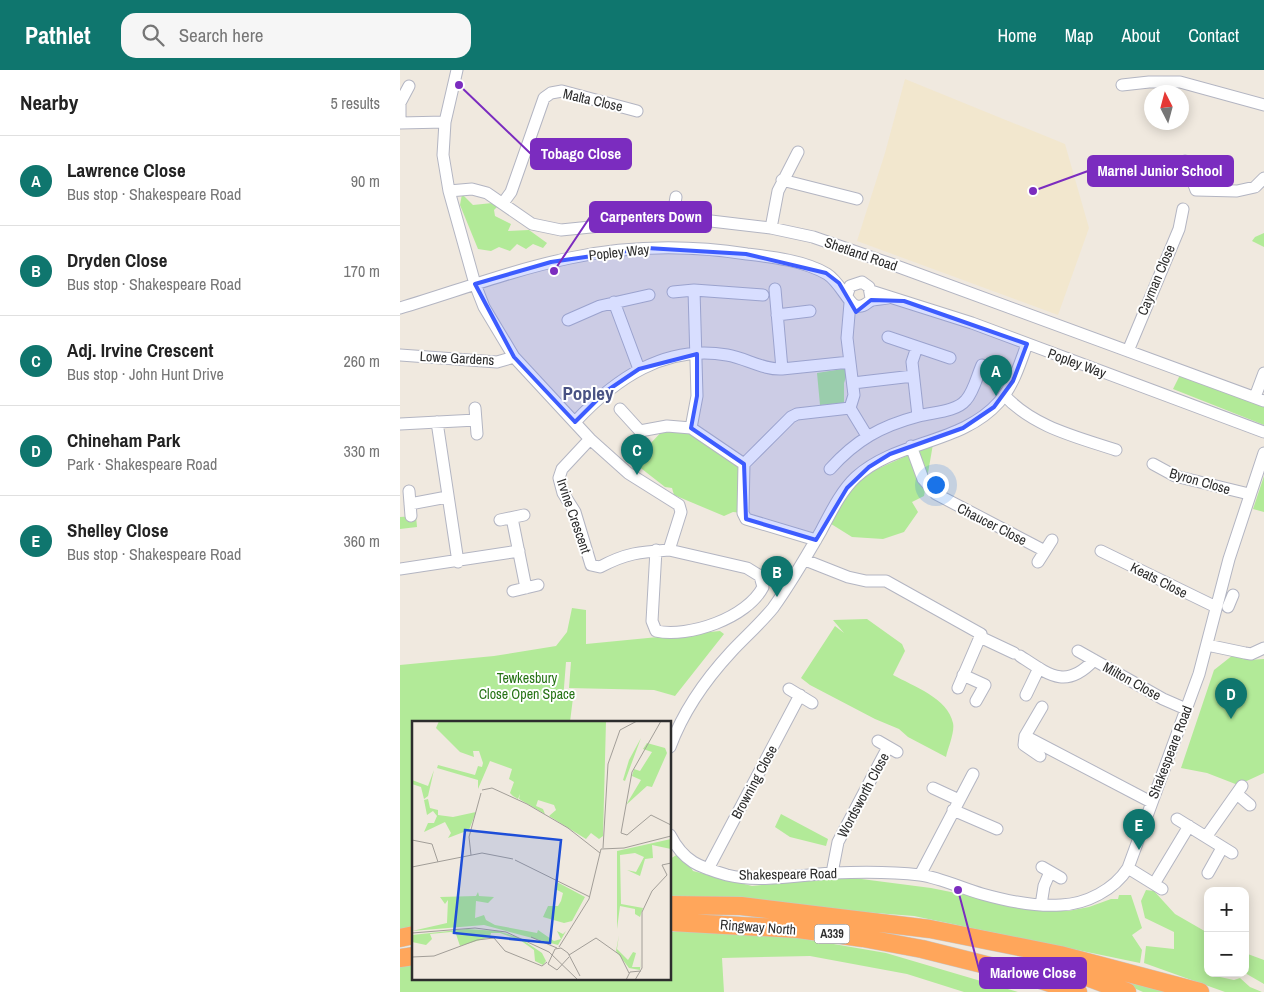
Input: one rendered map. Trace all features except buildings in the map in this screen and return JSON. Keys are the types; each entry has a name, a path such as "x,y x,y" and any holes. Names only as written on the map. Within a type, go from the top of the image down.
{"highway":[{"name":"Ringway North","path":"671,906 760,908 930,929 979,941"},
{"name":"Ringway North","path":"671,922 702,922 817,932 922,949 992,968"},
{"name":"A339","path":"979,941 1080,973 1127,992"},
{"path":"979,941 1060,955 1200,992"},
{"name":"A339","path":"992,968 1022,974 1078,992"},
{"path":"992,968 1048,992"}],"street":[{"path":"457,70 444,122 443,155 449,191 475,284 484,307 514,358 590,440 628,473 679,505 681,512 669,550"},
{"path":"1122,85 1177,82 1264,105"},
{"path":"409,86 401,96 400,123 444,122"},
{"name":"Malta Close","path":"503,203 511,192 544,98 551,92 562,90 637,111"},
{"path":"771,228 782,180 798,152"},
{"path":"1185,161 1196,190 1246,189 1255,187 1264,178"},
{"path":"782,180 857,199"},
{"name":"Shetland Road","path":"449,191 472,189 487,193 532,224 561,230 672,221 711,221 771,228 813,237 851,249 1259,399"},
{"path":"672,221 676,196"},
{"name":"Cayman Close","path":"1128,351 1179,229 1185,206"},
{"name":"Popley Way","path":"400,308 444,296 475,284 572,257 647,248 754,255 805,265 826,273 839,283 848,299 856,306 869,299 888,298 904,301 965,321 1264,432"},
{"name":"Popley Way","path":"839,283 866,284 869,299"},
{"path":"853,284 848,299 847,338 854,395 850,408 867,436"},
{"path":"774,289 782,369"},
{"path":"691,428 697,396 694,290"},
{"path":"674,292 694,290 742,295 763,295"},
{"path":"568,320 614,302 649,295"},
{"path":"848,326 869,299"},
{"path":"614,302 639,368"},
{"path":"777,315 810,311"},
{"path":"888,337 950,358"},
{"path":"671,745 690,707 714,671 772,608 805,560 846,488 856,478 890,454 963,428 983,416 1004,395 1013,380 1026,344"},
{"path":"917,347 912,362 918,416"},
{"path":"575,422 605,392 639,368 668,358 697,354 724,354 747,359 768,368 782,369 850,362"},
{"name":"Lowe Gardens","path":"400,355 497,362 514,358"},
{"path":"830,469 848,448 867,436 918,416 960,405 970,394 982,365"},
{"path":"1259,399 1264,373"},
{"path":"853,382 913,376"},
{"path":"1004,395 1025,415 1050,427 1116,451"},
{"path":"475,408 477,434"},
{"path":"816,540 746,519 743,513 744,464 791,417 797,414 850,408"},
{"path":"620,409 640,431 667,426 691,428 744,464"},
{"path":"400,424 476,420"},
{"path":"437,422 458,562"},
{"name":"Irvine Crescent","path":"590,440 562,469 559,478 564,493 575,512 591,565 600,567 626,554 656,550 669,550 747,568 760,576 763,587 756,598 743,610 721,620 701,628 656,631 652,621 656,550"},
{"name":"Chaucer Close","path":"911,446 923,479 936,494 1045,551"},
{"name":"Shakespeare Road","path":"671,837 681,852 694,864 729,875 761,877 832,873 920,875 982,894 1041,905 1079,903 1094,897 1112,885 1128,868 1186,709 1207,645 1225,602 1249,494 1264,453"},
{"name":"Byron Close","path":"1153,464 1175,476 1249,494"},
{"path":"408,491 410,510 447,497"},
{"path":"500,520 524,515"},
{"path":"512,518 526,588"},
{"name":"Chaucer Close","path":"1038,562 1052,540"},
{"name":"Keats Close","path":"1102,550 1225,602"},
{"path":"400,569 518,552"},
{"path":"805,560 848,577 866,581 886,581 982,634 958,688"},
{"path":"513,591 538,585"},
{"path":"980,637 1017,654 1059,678 1070,678 1094,660"},
{"path":"1207,645 1245,654 1252,654 1264,648"},
{"name":"Milton Close","path":"1078,651 1163,699 1186,709"},
{"path":"1026,695 1039,668"},
{"path":"963,675 985,685 976,701"},
{"path":"789,689 812,703"},
{"name":"Browning Close","path":"708,869 800,695"},
{"path":"1040,756 1024,745 1025,736 1042,707"},
{"path":"1025,736 1151,802"},
{"name":"Wordsworth Close","path":"832,873 838,842 892,750 878,741"},
{"path":"920,875 973,774"},
{"path":"933,788 956,805 996,829"},
{"path":"1206,837 1239,790 1250,805"},
{"path":"1177,820 1227,851 1208,873"},
{"path":"1128,868 1158,886 1188,826"},
{"path":"1041,905 1046,869 1061,878"}],"highlighted area":[{"path":"647,248 746,254 826,273 839,283 856,312 871,300 904,301 1027,344 1013,381 994,407 963,428 890,454 869,467 847,488 816,540 746,519 744,464 691,428 697,396 697,354 639,369 605,392 575,422 514,357 475,284 551,262 608,252"}],"shaded area":[{"path":"905,79 1065,144 1089,228 1058,315 857,241 885,153"}],"green space":[{"path":"462,194 473,205 502,202 494,210 495,216 511,224 508,231 529,230 547,243 543,248 533,244 526,249 517,244 510,251 499,247 491,251 478,249 460,205"},
{"path":"1264,233 1264,247 1252,241 1255,237"},
{"path":"849,368 844,383 844,403 820,405 817,373"},
{"path":"1182,371 1264,401 1264,425 1173,389"},
{"path":"667,426 691,428 744,464 743,513 733,512 724,516 674,495 672,488 665,487 633,462"},
{"path":"933,444 924,496 912,502 918,512 904,532 883,539 852,537 828,522 839,499 866,474"},
{"path":"1264,476 1264,512 1253,509"},
{"path":"416,516 417,527 400,529 400,517"},
{"name":"Tewkesbury Close Open Space","path":"572,608 586,610 586,644 720,631 724,634 675,696 654,690 569,688 571,662 566,662 563,700 573,698 570,721 412,721 412,931 400,933 400,665 494,656 556,646 567,632"},
{"path":"867,619 902,644 905,651 893,675 929,694 944,706 950,714 953,731 946,757 908,737 899,729 875,719 810,685 801,678 835,626 844,633 833,620"},
{"path":"1233,655 1249,660 1264,659 1264,773 1238,785 1207,773 1181,768 1214,670"},
{"path":"781,814 828,839 826,846 790,837 775,827"},
{"path":"681,852 693,871 752,886 846,877 931,888 1030,908 1068,911 1089,907 1111,899 1118,899 1119,895 1131,895 1142,928 1132,935 1142,950 1140,963 914,916 671,897 671,858"},
{"path":"1146,890 1154,891 1175,914 1204,931 1204,977 1220,977 1234,980 1240,978 1250,987 1262,992 1225,992 1144,963 1146,946 1174,949 1174,932 1145,918 1141,901"},
{"path":"693,931 787,936 886,953 1018,992 964,992 907,974 810,956 722,958 724,992 400,992 400,966 412,963 412,980 671,980 671,932"},
{"path":"1249,954 1264,960 1264,984 1249,975"},
{"path":"1111,978 1166,992 1143,992"}],"place":[{"name":"Tobago Close","path":"459,85"},
{"name":"Marnel Junior School","path":"1033,191"},
{"name":"Carpenters Down","path":"554,271"},
{"name":"Lawrence Close","path":"996,396"},
{"name":"Adj. Irvine Crescent","path":"637,475"},
{"name":"Dryden Close","path":"777,597"},
{"name":"Chineham Park","path":"1231,719"},
{"name":"Shelley Close","path":"1139,850"},
{"name":"Marlowe Close","path":"958,890"}],"district":[{"name":"Popley","path":"588,393"}]}
